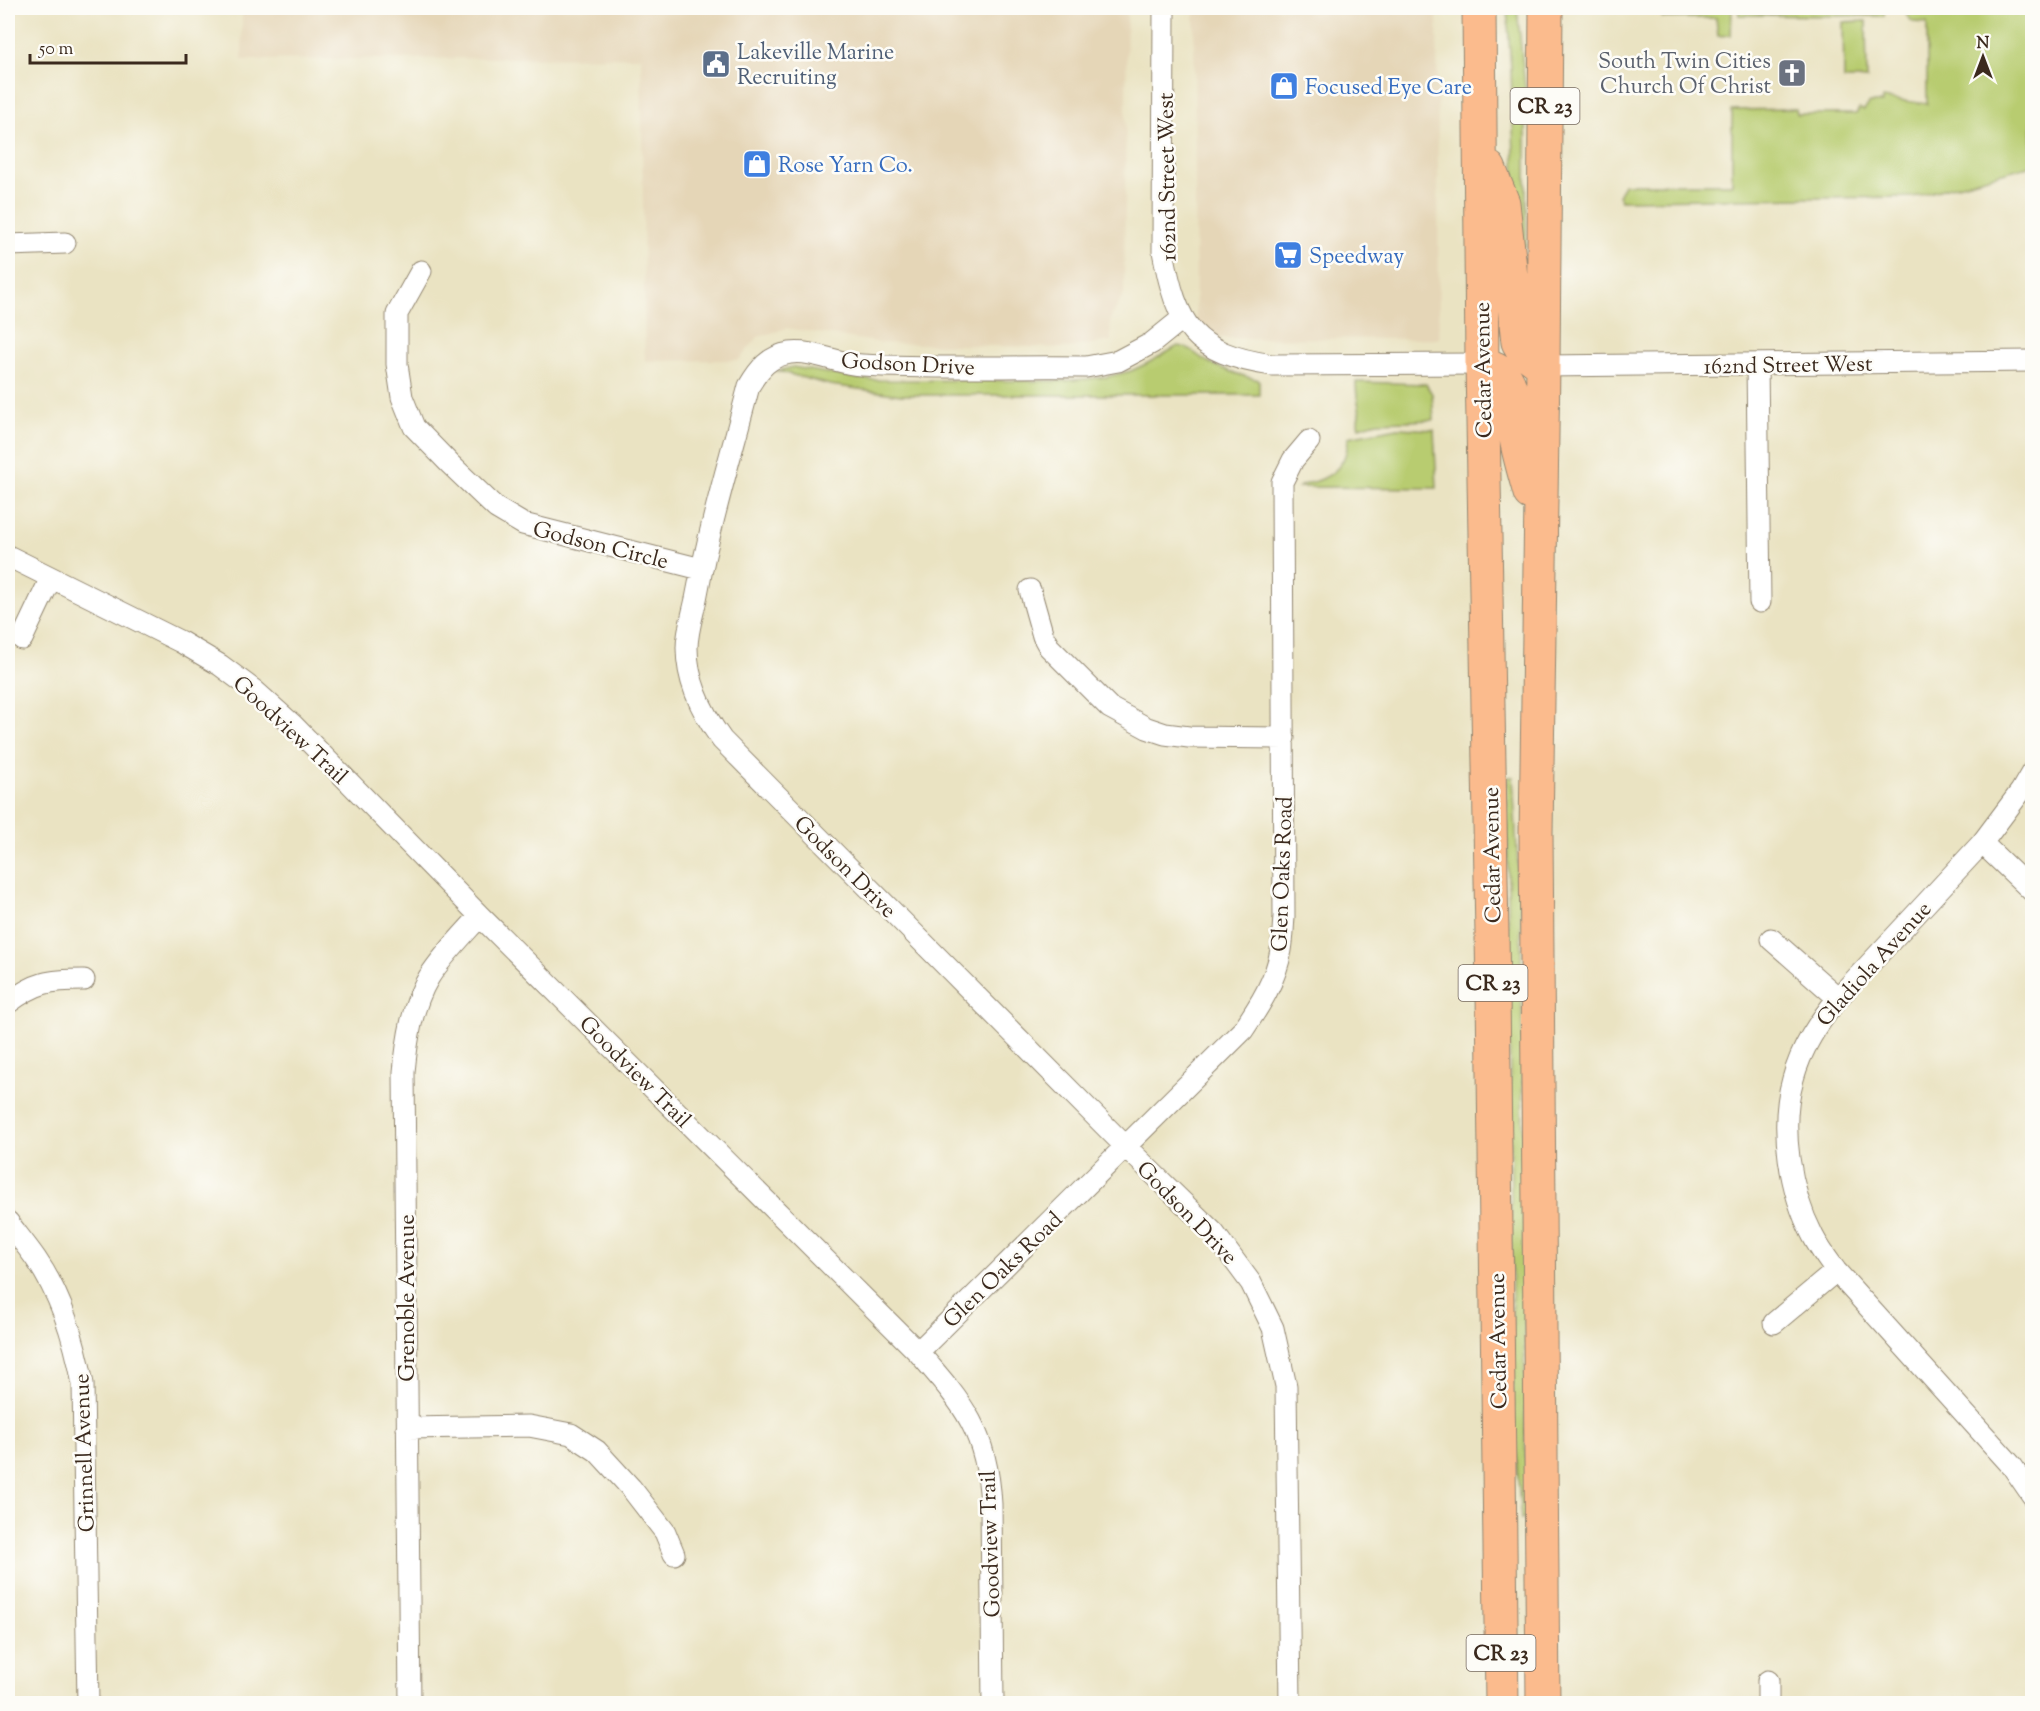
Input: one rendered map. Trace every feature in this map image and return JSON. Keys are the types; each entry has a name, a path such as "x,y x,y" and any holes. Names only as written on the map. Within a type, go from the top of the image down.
{"main road":[{"name":"Cedar Avenue","path":"1479,8 1482,364 1502,1704"},
{"name":"Cedar Avenue","path":"1542,1704 1536,833 1546,8"},
{"path":"1481,147 1503,203 1518,342 1523,351 1543,366"},
{"path":"1482,364 1493,366 1502,373 1512,392 1516,437 1541,535"}],"street":[{"name":"162nd Street West","path":"1164,8 1163,252 1170,287 1183,318 1204,343 1222,353 1272,365 1482,364"},
{"path":"8,244 65,243"},
{"name":"Godson Circle","path":"421,271 397,314 397,364 402,397 414,427 496,508 523,524 701,569"},
{"name":"Godson Drive","path":"1183,318 1152,343 1118,361 1086,367 860,365 790,353 772,359 758,370 749,386 701,569 687,647 690,672 701,706 708,721 722,740 1126,1148 1214,1233 1251,1283 1273,1328 1282,1363 1288,1402 1290,1704"},
{"name":"162nd Street West","path":"1543,366 2032,361"},
{"path":"1757,364 1760,602"},
{"name":"Glen Oaks Road","path":"918,1352 1243,1030 1261,1003 1274,977 1281,949 1284,917 1282,482 1293,460 1309,441"},
{"name":"Goodview Trail","path":"8,556 181,642 220,665 255,691 301,733 480,916 918,1352 957,1397 979,1437 989,1473 992,1504 993,1704"},
{"path":"22,639 51,578"},
{"path":"1030,590 1043,636 1049,647 1110,708 1147,728 1166,734 1189,737 1284,738"},
{"name":"Gladiola Avenue","path":"2032,772 2021,791 1982,843 1838,998 1816,1026 1792,1079 1787,1138 1799,1204 1813,1237 1836,1271 2012,1466 2032,1496"},
{"path":"1982,843 2032,891"},
{"name":"Grenoble Avenue","path":"410,1704 404,1084 406,1044 428,978 480,916"},
{"path":"1772,939 1838,998"},
{"path":"8,1003 24,991 53,980 84,980"},
{"name":"Grinnell Avenue","path":"8,1222 37,1260 60,1303 76,1350 83,1384 88,1704"},
{"path":"1774,1323 1836,1271"},
{"path":"407,1428 529,1426 571,1434 597,1451 631,1488 664,1532 674,1554"},
{"path":"1768,1681 1768,1704"}],"shaded area":[{"path":"242,8 1127,8 1124,294 1110,320 1111,341 1068,348 882,343 787,328 758,337 739,360 645,361 641,57 242,60"},
{"path":"1194,8 1437,8 1439,339 1196,338"}],"green space":[{"path":"1507,8 1517,8 1526,97 1526,246 1517,246"},
{"path":"1658,8 1732,8 1731,35 1718,36 1716,18 1663,18"},
{"path":"1738,8 1884,8 1884,16 1739,15"},
{"path":"1906,8 2032,8 2032,165 1913,197 1621,200 1618,196 1624,184 1732,184 1732,110 1796,109 1797,114 1856,114 1859,109 1864,110 1870,103 1882,103 1882,98 1927,104 1927,23 1913,22 1907,16"},
{"path":"1866,21 1867,79 1844,79 1843,22"},
{"path":"1178,346 1186,348 1220,368 1259,380 1259,395 901,395 830,385 778,371 793,367 859,379 879,380 1063,381 1106,377 1131,371"},
{"path":"1356,382 1426,384 1432,394 1434,420 1377,422 1359,427"},
{"path":"1398,428 1434,430 1437,488 1299,487 1334,472 1345,457 1348,437"},
{"path":"1507,777 1513,777 1521,923 1526,1518 1521,1519 1513,1410"}],"place":[{"name":"Lakeville Marine Recruiting","path":"716,64"},
{"name":"South Twin Cities Church Of Christ","path":"1792,73"},
{"name":"Focused Eye Care","path":"1284,86"},
{"name":"Rose Yarn Co.","path":"757,164"},
{"name":"Speedway","path":"1288,255"}]}
